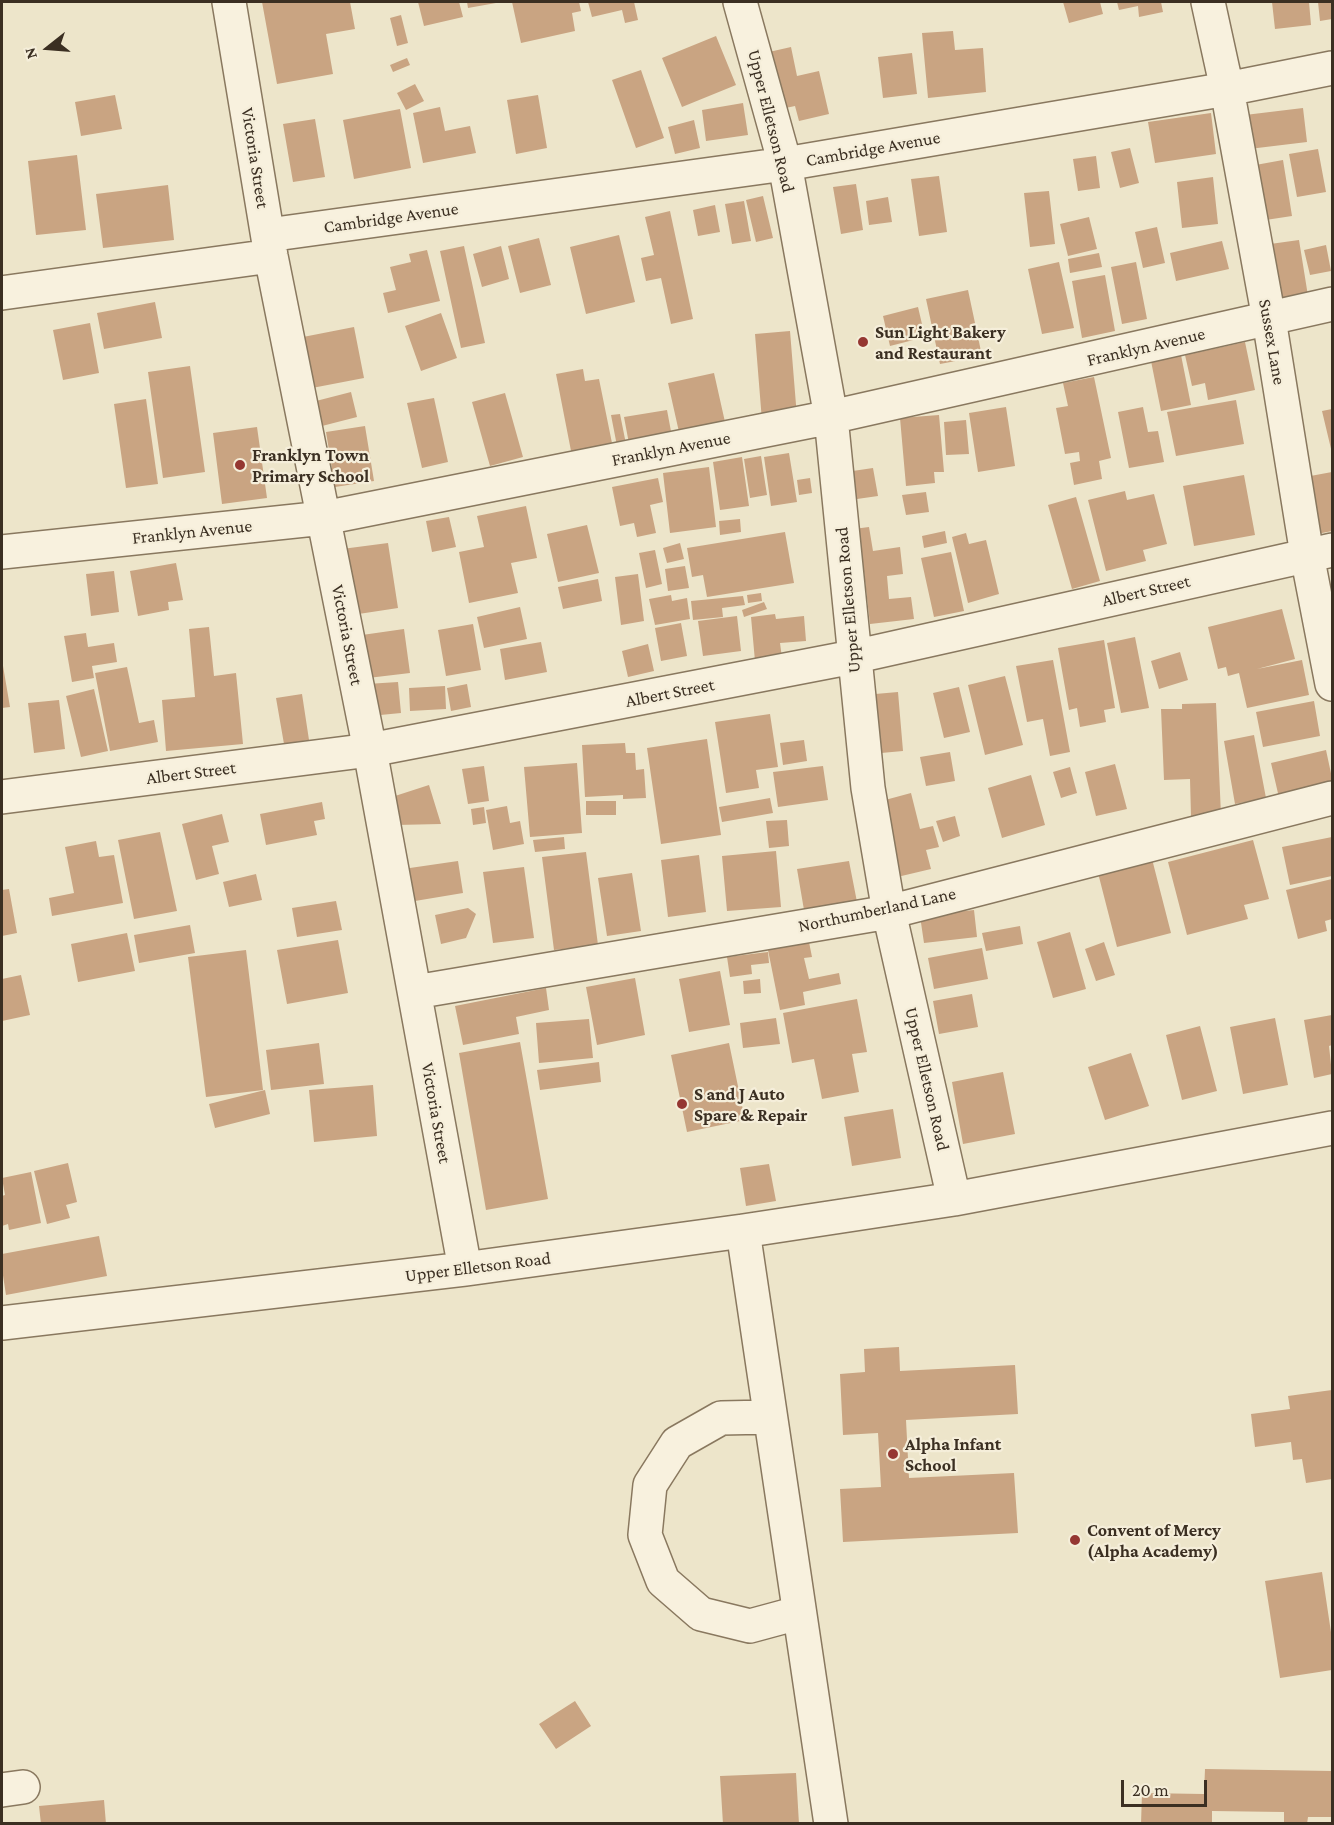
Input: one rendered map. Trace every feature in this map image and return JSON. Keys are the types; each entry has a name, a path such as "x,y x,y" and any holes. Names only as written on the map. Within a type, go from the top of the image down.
{"street":[{"name":"Victoria Street","path":"229,2 269,246 370,750 465,1269"},
{"name":"Upper Elletson Road","path":"740,2 785,164 831,417 853,657 868,788 889,912 954,1199"},
{"name":"Sussex Lane","path":"1208,2 1227,89 1269,319 1320,552 1332,684"},
{"name":"Cambridge Avenue","path":"2,293 269,246 785,164 1227,89 1332,68"},
{"name":"Franklyn Avenue","path":"2,552 324,518 831,417 1332,304"},
{"name":"Albert Street","path":"2,797 370,750 853,657 1320,552"},
{"name":"Northumberland Lane","path":"414,992 889,912 1332,798"},
{"name":"Upper Elletson Road","path":"2,1323 465,1269 743,1231 954,1199 1332,1128"},
{"path":"743,1231 831,1824"},
{"path":"770,1417 721,1418 677,1443 650,1485 645,1535 663,1581 701,1614 750,1626 798,1613"}],"building":[{"path":"262,2 350,2 355,29 326,34 333,74 277,84"},
{"path":"418,2 459,2 463,17 424,26"},
{"path":"467,2 496,2 496,3 468,8"},
{"path":"512,2 579,2 581,11 572,13 575,31 521,43"},
{"path":"588,2 634,2 638,20 625,23 622,10 592,17"},
{"path":"1063,2 1100,2 1103,14 1069,23"},
{"path":"1117,2 1161,2 1163,12 1139,17 1138,6 1119,10"},
{"path":"1272,2 1309,2 1311,25 1275,29"},
{"path":"1318,2 1332,2 1332,19 1320,21"},
{"path":"401,15 408,43 397,46 390,18"},
{"path":"953,31 955,50 983,48 986,92 928,98 922,33"},
{"path":"716,36 736,85 682,107 662,58"},
{"path":"791,47 797,76 819,71 829,114 799,121 795,106 781,109 769,52"},
{"path":"912,53 917,94 883,98 878,57"},
{"path":"407,58 410,65 393,72 390,65"},
{"path":"641,70 664,138 636,148 612,80"},
{"path":"415,84 424,101 406,110 397,93"},
{"path":"115,95 122,129 81,136 75,102"},
{"path":"538,95 547,148 516,154 507,100"},
{"path":"743,103 748,135 706,141 702,110"},
{"path":"440,107 445,131 470,126 476,153 423,163 413,113"},
{"path":"1303,108 1307,142 1249,149 1245,115"},
{"path":"400,109 411,168 354,179 343,120"},
{"path":"1211,113 1216,154 1155,163 1148,122"},
{"path":"315,119 325,177 293,182 283,124"},
{"path":"694,120 700,148 675,154 668,127"},
{"path":"1130,148 1139,183 1120,188 1111,152"},
{"path":"1318,149 1326,192 1297,197 1289,154"},
{"path":"77,155 86,230 36,235 28,161"},
{"path":"1096,156 1100,188 1078,191 1073,159"},
{"path":"1283,160 1292,216 1259,221 1250,166"},
{"path":"939,176 947,232 919,236 911,179"},
{"path":"1213,177 1218,224 1182,228 1177,182"},
{"path":"856,184 863,230 841,234 833,187"},
{"path":"168,185 174,240 103,248 96,194"},
{"path":"1049,191 1055,244 1030,247 1024,193"},
{"path":"763,196 773,238 756,242 746,200"},
{"path":"888,197 892,222 869,225 866,201"},
{"path":"744,201 751,241 732,244 725,204"},
{"path":"715,205 720,232 698,236 693,210"},
{"path":"670,211 693,319 671,324 661,278 646,281 641,258 654,255 645,217"},
{"path":"1089,217 1097,249 1068,256 1060,224"},
{"path":"1157,227 1165,263 1143,268 1135,232"},
{"path":"619,235 635,302 586,314 570,247"},
{"path":"539,238 551,285 520,293 508,246"},
{"path":"1299,240 1308,296 1272,302 1263,245"},
{"path":"1222,241 1229,269 1176,281 1170,253"},
{"path":"1326,245 1331,271 1310,275 1304,250"},
{"path":"464,246 485,343 461,348 440,251"},
{"path":"501,246 509,279 482,287 473,254"},
{"path":"427,250 440,301 388,313 383,293 396,290 390,267 411,262 409,254"},
{"path":"1099,253 1102,267 1070,273 1068,259"},
{"path":"1059,262 1074,328 1042,334 1028,269"},
{"path":"1136,262 1147,319 1122,324 1111,267"},
{"path":"1105,275 1115,331 1082,338 1072,281"},
{"path":"968,290 982,356 940,364 926,299"},
{"path":"155,302 162,338 104,349 97,313"},
{"path":"918,307 925,337 890,346 883,316"},
{"path":"441,313 457,358 421,371 405,326"},
{"path":"90,323 99,373 63,380 53,330"},
{"path":"354,327 364,378 312,388 303,337"},
{"path":"790,331 797,417 762,421 755,334"},
{"path":"1245,342 1255,390 1208,400 1205,383 1192,386 1185,355"},
{"path":"1181,355 1191,405 1161,411 1151,361"},
{"path":"190,366 205,472 163,478 148,372"},
{"path":"583,369 585,381 599,379 613,448 572,456 556,374"},
{"path":"714,373 725,422 679,432 668,383"},
{"path":"1094,377 1111,458 1099,461 1102,479 1074,485 1070,463 1080,461 1079,452 1065,454 1056,408 1068,406 1063,383"},
{"path":"351,392 357,417 322,426 316,401"},
{"path":"505,393 523,457 490,466 472,402"},
{"path":"434,398 448,462 422,468 407,403"},
{"path":"146,399 158,484 126,488 114,404"},
{"path":"1236,400 1244,444 1176,456 1167,412"},
{"path":"1006,407 1015,466 978,472 969,413"},
{"path":"1143,407 1148,432 1158,431 1164,462 1129,468 1118,412"},
{"path":"1332,409 1332,453 1322,411"},
{"path":"667,410 673,442 630,449 624,417"},
{"path":"620,414 626,444 617,446 611,415"},
{"path":"939,415 944,472 934,472 935,483 906,486 900,418"},
{"path":"966,420 969,454 946,455 944,422"},
{"path":"365,426 374,481 335,487 326,432"},
{"name":"Franklyn Town Primary School","path":"257,427 267,498 222,504 213,433"},
{"path":"789,453 797,502 771,506 764,457"},
{"path":"761,456 767,495 750,498 744,459"},
{"path":"742,457 749,506 720,510 713,462"},
{"path":"709,467 716,527 670,533 663,473"},
{"path":"873,468 878,496 850,500 846,472"},
{"path":"1332,472 1332,531 1317,534 1305,477"},
{"path":"1244,475 1255,535 1194,546 1183,486"},
{"path":"658,478 663,502 650,505 656,533 637,537 634,523 620,526 612,487"},
{"path":"810,478 812,493 799,495 797,480"},
{"path":"1125,491 1127,500 1154,494 1167,544 1143,550 1146,561 1106,571 1088,500"},
{"path":"926,492 929,512 906,515 902,495"},
{"path":"1076,497 1100,581 1072,589 1048,505"},
{"path":"526,506 537,558 511,563 518,593 469,603 459,552 484,547 477,516"},
{"path":"449,517 456,547 432,552 426,521"},
{"path":"740,519 741,532 720,535 719,521"},
{"path":"587,525 599,573 558,582 547,534"},
{"path":"869,527 873,551 900,547 903,574 887,576 889,599 911,597 914,619 870,624 864,572 851,574 846,530"},
{"path":"945,531 947,543 924,548 922,536"},
{"path":"785,532 794,583 707,597 703,575 692,577 687,548"},
{"path":"966,533 969,544 986,540 999,594 968,603 952,537"},
{"path":"388,543 398,608 352,615 342,549"},
{"path":"680,543 684,559 667,563 663,548"},
{"path":"655,550 662,584 646,588 639,553"},
{"path":"951,552 964,611 934,617 921,558"},
{"path":"176,563 183,600 168,602 169,610 138,616 130,571"},
{"path":"685,566 689,588 668,591 665,569"},
{"path":"114,571 119,612 91,616 86,574"},
{"path":"638,574 644,621 621,625 615,577"},
{"path":"598,579 602,601 563,609 558,587"},
{"path":"761,593 762,601 748,603 747,595"},
{"path":"671,595 672,601 687,598 690,619 655,625 649,599"},
{"path":"743,596 745,605 722,608 723,617 693,620 691,601"},
{"path":"764,602 767,609 744,617 742,610"},
{"path":"520,607 527,639 484,648 477,617"},
{"path":"1282,609 1295,659 1257,669 1302,660 1309,695 1247,708 1239,673 1228,676 1226,667 1218,669 1208,627"},
{"path":"775,614 776,619 804,616 806,641 780,643 782,658 755,661 751,617"},
{"path":"737,616 741,651 703,656 698,621"},
{"path":"681,623 687,656 661,661 655,628"},
{"path":"473,624 481,670 446,676 438,630"},
{"path":"209,627 214,676 236,673 243,744 166,751 162,700 195,697 189,629"},
{"path":"404,629 410,673 368,678 362,635"},
{"path":"86,633 88,647 114,643 117,662 92,666 94,678 72,682 64,636"},
{"path":"1135,637 1149,708 1121,713 1107,643"},
{"path":"1104,640 1115,708 1104,710 1106,722 1080,727 1077,708 1069,710 1058,648"},
{"path":"541,642 547,672 505,680 500,649"},
{"path":"648,644 654,671 628,677 622,651"},
{"path":"1180,652 1188,680 1159,689 1151,661"},
{"path":"2,660 10,707 2,708"},
{"path":"1053,660 1070,752 1050,756 1043,719 1027,722 1016,666"},
{"path":"127,667 139,723 154,720 158,742 110,751 95,673"},
{"path":"1005,676 1023,745 985,755 968,685"},
{"path":"398,682 401,713 370,716 367,684"},
{"path":"467,684 471,707 451,711 447,688"},
{"path":"445,686 446,709 410,711 409,688"},
{"path":"959,687 970,732 944,738 933,693"},
{"path":"94,689 108,751 81,757 66,696"},
{"path":"898,692 903,751 870,754 864,695"},
{"path":"302,694 309,740 284,744 276,698"},
{"path":"59,700 65,749 34,753 28,703"},
{"path":"1314,701 1320,736 1263,747 1256,712"},
{"path":"1216,703 1221,815 1191,816 1190,779 1164,780 1161,709 1182,709 1182,704"},
{"path":"770,714 778,767 756,770 759,788 726,793 715,722"},
{"path":"1254,735 1266,798 1235,804 1224,741"},
{"path":"707,739 721,835 661,844 647,748"},
{"path":"804,740 807,761 783,765 780,743"},
{"path":"625,743 626,753 635,753 636,770 644,769 646,798 623,799 623,795 585,797 582,745"},
{"path":"1326,750 1332,790 1280,802 1271,763"},
{"path":"950,752 955,781 926,786 920,757"},
{"path":"577,763 582,833 530,837 524,767"},
{"path":"1115,764 1127,809 1096,816 1085,772"},
{"path":"484,766 489,801 468,804 462,769"},
{"path":"823,766 828,800 778,807 773,772"},
{"path":"1070,767 1077,793 1061,798 1053,772"},
{"path":"1031,775 1045,825 1002,838 988,788"},
{"path":"429,785 441,824 396,825 395,796"},
{"path":"911,793 920,829 933,826 939,847 926,850 931,869 893,878 874,803"},
{"path":"770,798 773,813 722,822 719,807"},
{"path":"586,801 616,801 616,815 586,815"},
{"path":"322,802 325,819 314,821 317,835 266,845 260,814"},
{"path":"507,806 510,823 520,821 524,844 493,850 486,810"},
{"path":"484,807 486,823 473,825 471,809"},
{"path":"222,814 229,842 212,846 219,874 196,880 182,824"},
{"path":"955,816 960,836 943,842 936,821"},
{"path":"787,820 789,846 769,848 766,821"},
{"path":"160,832 177,911 134,919 118,840"},
{"path":"564,837 565,849 535,852 533,840"},
{"path":"1332,837 1332,876 1290,885 1282,847"},
{"path":"1253,840 1269,899 1244,905 1248,919 1187,935 1168,862"},
{"path":"96,841 99,857 114,855 123,903 52,916 49,898 74,893 65,847"},
{"path":"776,851 781,907 727,911 722,856"},
{"path":"586,852 598,945 554,950 542,857"},
{"path":"699,855 706,912 668,917 661,860"},
{"path":"1152,859 1171,933 1117,947 1098,873"},
{"path":"458,861 463,893 409,902 403,869"},
{"path":"849,861 857,902 804,910 797,869"},
{"path":"524,867 534,938 493,943 483,872"},
{"path":"632,873 641,931 607,936 598,878"},
{"path":"256,874 262,900 229,907 223,882"},
{"path":"1332,879 1332,919 1325,921 1327,931 1298,939 1286,890"},
{"path":"9,889 17,933 2,936 2,890"},
{"path":"336,901 342,930 297,937 292,908"},
{"path":"468,908 476,914 466,938 441,944 435,915"},
{"path":"974,910 977,937 924,943 920,916"},
{"path":"190,925 195,953 139,963 134,935"},
{"path":"1020,926 1023,944 986,951 982,933"},
{"path":"1070,932 1086,989 1053,998 1037,942"},
{"path":"127,933 135,971 78,982 71,944"},
{"path":"808,937 812,957 804,958 809,979 839,973 841,984 803,992 805,1005 780,1010 767,945"},
{"path":"338,940 348,993 287,1004 277,950"},
{"path":"1104,942 1115,975 1096,981 1085,949"},
{"path":"982,948 988,979 934,989 928,958"},
{"path":"246,950 263,1090 206,1097 188,957"},
{"path":"768,952 769,963 751,965 752,974 730,977 727,957"},
{"path":"720,971 730,1025 689,1032 679,979"},
{"path":"21,975 30,1015 2,1021 2,979"},
{"path":"635,978 645,1035 597,1045 586,987"},
{"path":"760,979 761,993 744,994 743,981"},
{"path":"546,988 549,1010 516,1017 519,1034 463,1045 455,1006"},
{"path":"972,994 978,1027 939,1034 933,1001"},
{"path":"857,999 867,1052 852,1054 859,1092 822,1099 814,1059 792,1063 783,1013"},
{"path":"1332,1015 1332,1045 1329,1046 1332,1074 1314,1078 1304,1020"},
{"path":"776,1018 780,1044 743,1048 740,1023"},
{"path":"1275,1018 1288,1085 1243,1094 1230,1027"},
{"path":"589,1019 593,1058 539,1063 536,1023"},
{"path":"1200,1026 1217,1091 1182,1100 1166,1035"},
{"path":"520,1042 548,1199 486,1210 459,1053"},
{"path":"319,1043 324,1084 271,1090 266,1050"},
{"path":"729,1043 745,1120 687,1132 671,1055"},
{"path":"1131,1053 1149,1106 1105,1120 1088,1067"},
{"path":"599,1062 601,1082 540,1090 537,1070"},
{"path":"1003,1072 1015,1134 963,1144 952,1082"},
{"path":"373,1085 377,1136 314,1142 309,1090"},
{"path":"265,1090 270,1114 215,1128 209,1104"},
{"path":"893,1109 901,1158 852,1166 844,1117"},
{"path":"68,1163 77,1202 66,1205 70,1218 47,1224 34,1171"},
{"path":"769,1164 776,1201 746,1206 740,1168"},
{"path":"31,1172 41,1223 9,1230 8,1224 2,1226 2,1196 5,1195 2,1178"},
{"path":"99,1236 107,1276 6,1295 2,1254"},
{"name":"Alpha Infant School","path":"899,1347 900,1371 1015,1365 1018,1414 906,1420 909,1478 1014,1473 1018,1533 843,1542 840,1489 881,1487 878,1433 843,1435 840,1374 865,1372 864,1349"},
{"path":"1332,1390 1332,1479 1306,1483 1302,1459 1293,1460 1291,1442 1255,1447 1251,1414 1290,1409 1288,1396"},
{"path":"1322,1572 1332,1639 1332,1670 1280,1678 1265,1581"},
{"path":"575,1701 591,1726 556,1749 539,1724"},
{"path":"1205,1769 1332,1771 1332,1817 1308,1817 1307,1824 1284,1824 1284,1812 1212,1811 1212,1824 1141,1824 1142,1793 1204,1794"},
{"path":"796,1773 799,1824 723,1824 720,1776"},
{"path":"104,1800 106,1824 41,1824 39,1806"}],"place":[{"name":"Sun Light Bakery and Restaurant","path":"863,342"},
{"name":"Franklyn Town Primary School","path":"240,465"},
{"name":"S and J Auto Spare & Repair","path":"682,1104"},
{"name":"Alpha Infant School","path":"893,1454"},
{"name":"Convent of Mercy (Alpha Academy)","path":"1075,1540"}]}
